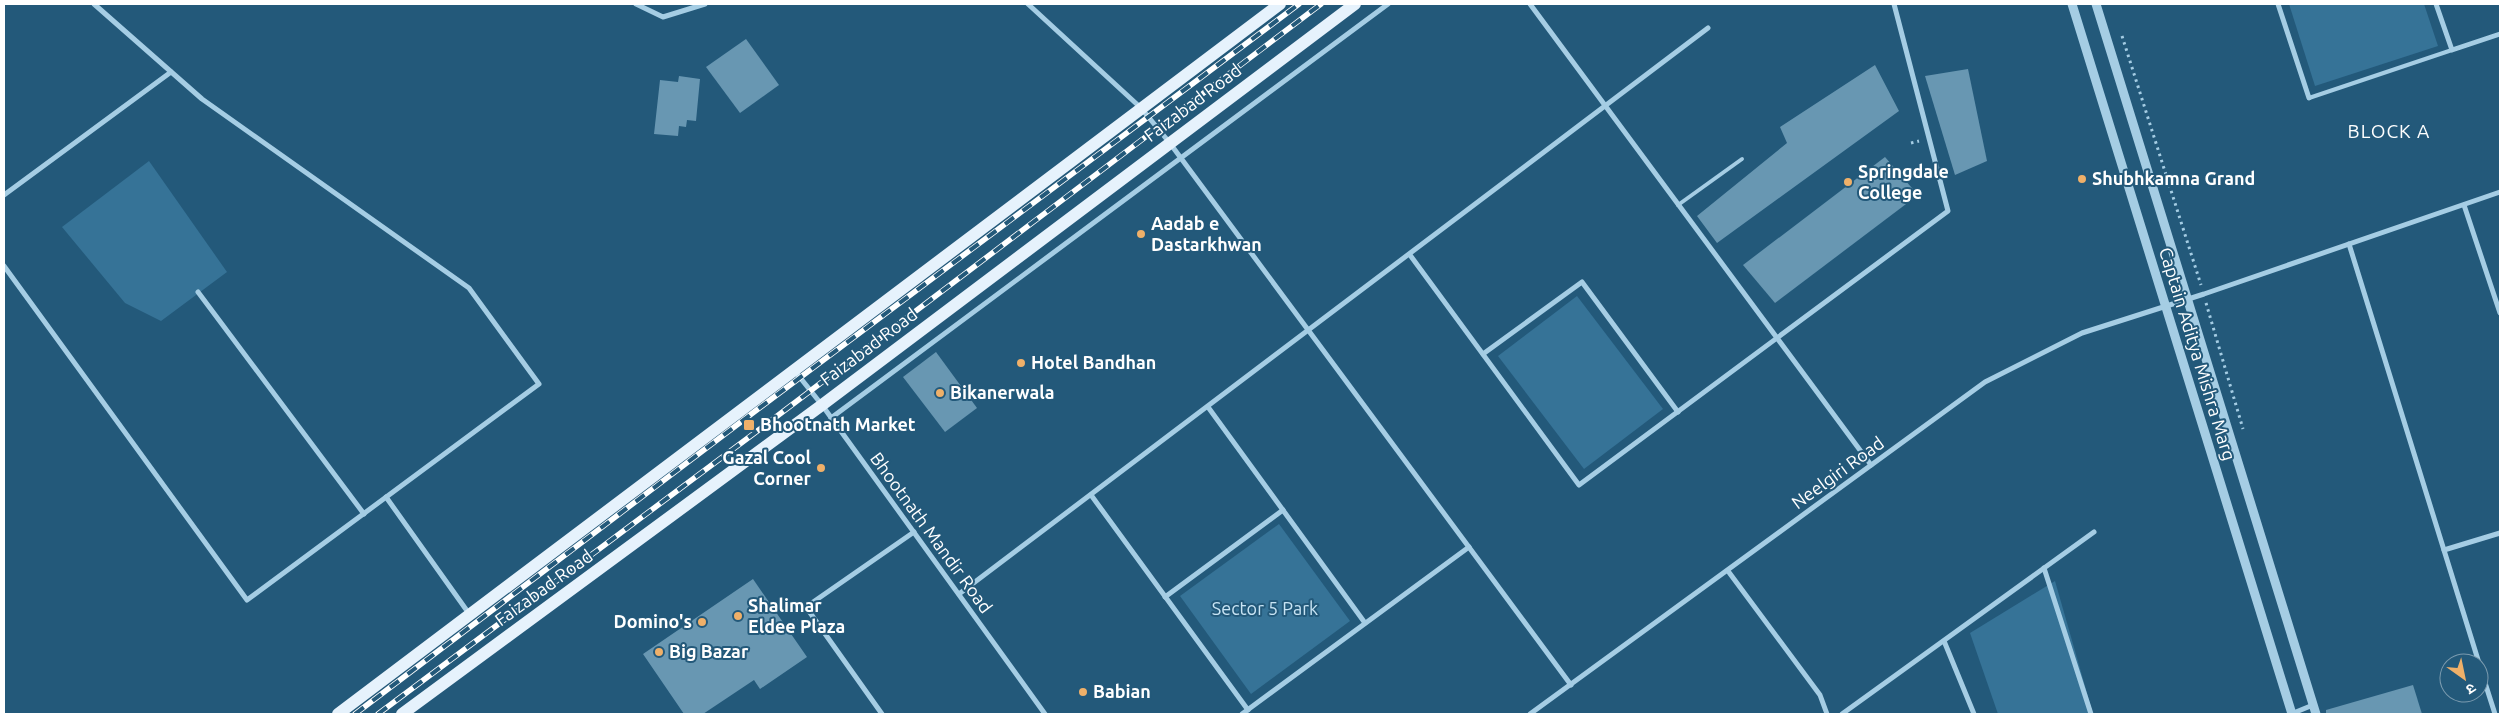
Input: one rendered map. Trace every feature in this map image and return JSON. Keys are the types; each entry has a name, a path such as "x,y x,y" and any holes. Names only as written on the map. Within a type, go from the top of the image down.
{"main road":[{"name":"Faizabad Road","path":"342,713 470,614 1280,4"},
{"name":"Faizabad Road","path":"402,714 822,405 1169,142 1355,4"}],"street":[{"path":"4,266 247,600 539,384 469,288 202,99 94,4"},
{"path":"636,4 663,17 704,4"},
{"path":"1028,4 1141,108 1169,142 1571,684"},
{"path":"831,418 1388,4"},
{"path":"1530,4 1871,465"},
{"path":"1410,255 1580,485 1948,211 1894,4"},
{"name":"Captain Aditya Mishra Marg","path":"2072,4 2292,714"},
{"name":"Captain Aditya Mishra Marg","path":"2096,4 2315,710"},
{"path":"2278,4 2309,98"},
{"path":"2436,4 2452,50 2500,34"},
{"path":"959,594 1606,107 1708,28"},
{"path":"4,194 171,72"},
{"name":"Neelgiri Road","path":"1530,714 1985,382 2082,333 2188,299 2500,192"},
{"path":"2464,205 2500,313"},
{"path":"2349,244 2476,653"},
{"path":"1483,354 1582,282 1678,412"},
{"path":"198,292 364,514"},
{"name":"Bhootnath Mandir Road","path":"794,370 822,405 1044,714"},
{"path":"1208,407 1365,623"},
{"path":"1090,495 1248,710"},
{"path":"386,497 470,614"},
{"path":"1165,596 1282,510"},
{"path":"882,714 806,607 914,532"},
{"path":"1842,714 2094,532"},
{"path":"2444,550 2500,533"},
{"path":"1242,714 1469,547"},
{"path":"2044,568 2091,714"},
{"path":"1728,571 1820,696 1827,714"},
{"path":"1944,640 1974,714"},
{"path":"2489,695 2495,714"},
{"path":"2292,714 2315,710"}],"lane":[{"path":"2309,98 2452,50"},
{"path":"1678,205 1742,159"}],"green space":[{"path":"2289,4 2424,4 2438,46 2315,86"},
{"path":"149,161 227,272 161,321 125,303 62,227"},
{"path":"1577,296 1663,409 1584,469 1498,356"},
{"name":"Sector 5 Park","path":"1279,524 1350,621 1251,694 1180,596"},
{"path":"2055,581 2093,714 1998,714 1970,633"}],"building":[{"path":"746,39 779,85 740,113 706,67"},
{"path":"1875,65 1899,111 1717,243 1697,216 1787,143 1780,127"},
{"path":"1968,69 1987,161 1955,175 1925,76"},
{"path":"679,76 700,79 696,121 687,120 686,127 679,126 678,136 654,134 660,80 678,82"},
{"path":"1885,157 1918,195 1775,303 1743,265"},
{"name":"Bikanerwala","path":"936,352 977,408 945,432 903,377"},
{"name":"Shalimar Eldee Plaza","path":"753,579 807,657 760,689 754,680 703,714 684,714 643,654"},
{"path":"2413,685 2422,714 2326,714 2326,710"}],"railway":[{"path":"355,714 754,412 1299,4"},
{"path":"378,714 764,426 1321,4"}],"place":[{"name":"Shubhkamna Grand","path":"2082,179"},
{"name":"Springdale College","path":"1848,182"},
{"name":"Aadab e Dastarkhwan","path":"1141,234"},
{"name":"Hotel Bandhan","path":"1021,363"},
{"name":"Bikanerwala","path":"940,393"},
{"name":"Bhootnath Market","path":"749,425"},
{"name":"Gazal Cool Corner","path":"821,468"},
{"name":"Shalimar Eldee Plaza","path":"738,616"},
{"name":"Domino's","path":"702,622"},
{"name":"Big Bazar","path":"659,652"},
{"name":"Babian","path":"1083,692"}],"district":[{"name":"BLOCK A","path":"2389,131"}]}
